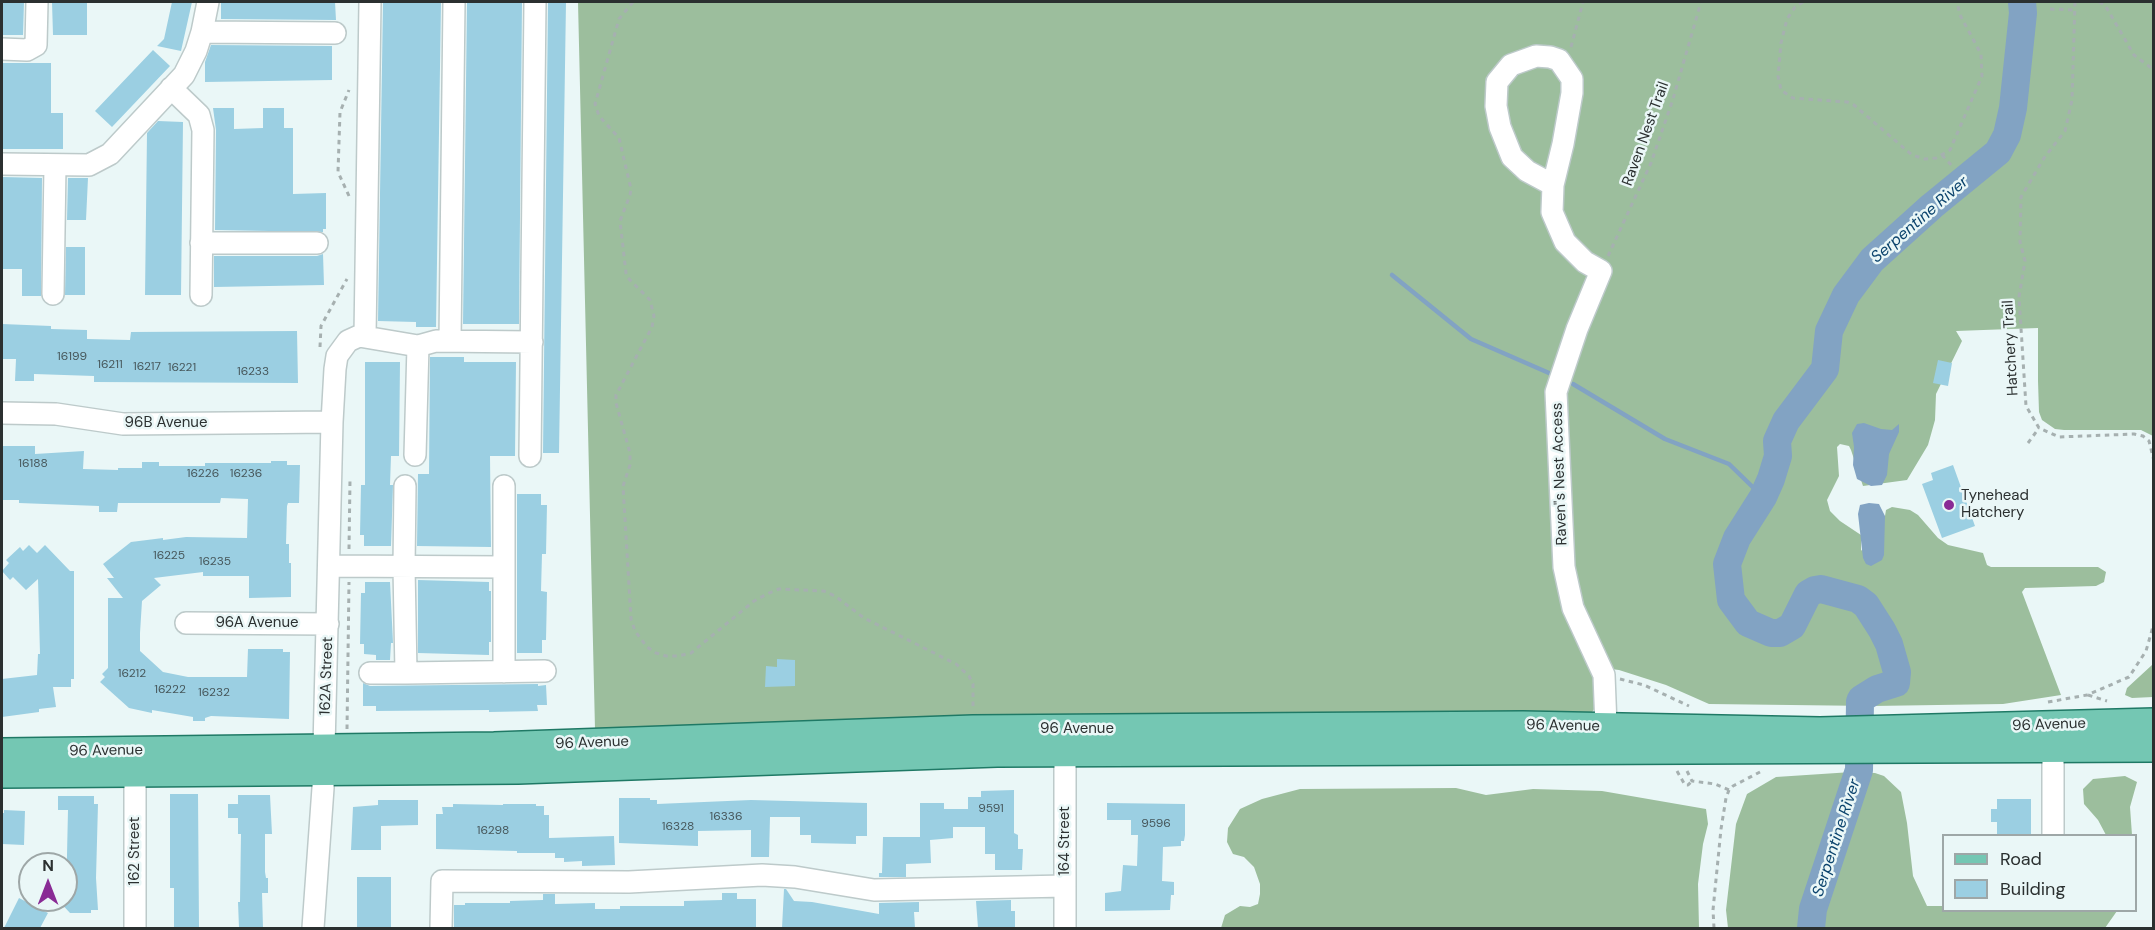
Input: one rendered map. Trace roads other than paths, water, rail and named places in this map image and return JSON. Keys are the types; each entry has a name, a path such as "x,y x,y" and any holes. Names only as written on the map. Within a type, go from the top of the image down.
{"main road":[{"name":"96 Avenue","path":"1890,740 2154,722"},
{"name":"96 Avenue","path":"2,774 135,773 494,746 973,729 1606,726 1820,740"},
{"path":"1065,753 1101,729"},
{"name":"96 Avenue","path":"2,752 612,768 930,754 1820,740 1890,740 2053,749 2154,748"}],"street":[{"path":"2,50 27,50 36,45 37,2"},
{"path":"2,165 90,165 110,154 184,75 202,32 208,2"},
{"path":"370,2 364,336 418,346 436,341 532,342"},
{"path":"450,341 454,2"},
{"path":"530,456 535,2"},
{"path":"202,32 335,33"},
{"path":"1536,56 1550,57 1561,63 1572,79 1572,93 1563,144 1553,185 1527,171 1512,158 1500,127 1496,106 1497,82 1511,65 1536,56"},
{"path":"171,88 200,115 202,121 201,295"},
{"path":"53,294 55,166"},
{"name":"Raven\"s Nest Access","path":"1553,185 1552,212 1565,242 1586,262 1601,271 1577,330 1556,392 1564,567 1573,608 1604,675 1606,726"},
{"path":"201,243 317,243"},
{"name":"162A Street","path":"313,928 324,760 335,369 338,356 348,341 364,336"},
{"path":"416,455 418,346"},
{"name":"96B Avenue","path":"2,413 56,414 123,424 332,422"},
{"path":"405,486 406,673"},
{"path":"504,486 504,672"},
{"path":"330,566 503,567"},
{"name":"96A Avenue","path":"186,623 328,624"},
{"path":"370,673 544,671"},
{"path":"2053,749 2053,834"},
{"name":"164 Street","path":"1065,753 1065,928"},
{"name":"162 Street","path":"135,773 135,928"},
{"path":"441,928 442,881 629,882 762,875 795,877 874,890 1065,886"}],"water":[{"path":"1864,423 1892,430 1899,424 1899,432 1889,454 1887,475 1882,485 1871,486 1857,479 1853,465 1852,433 1857,424"},
{"path":"1879,504 1885,516 1884,555 1882,560 1871,566 1866,564 1863,558 1858,514 1860,505"}],"waterway":[{"name":"Serpentine River","path":"1811,928 1813,909 1859,770 1861,699 1877,689 1896,683 1897,672 1889,644 1882,630 1866,605 1858,599 1821,589 1815,590 1808,594 1792,626 1780,633 1771,633 1748,623 1731,600 1727,564 1737,538 1763,497 1771,479 1778,456 1777,441 1786,421 1825,369 1829,331 1846,295 1872,260 1932,206 1998,152 2007,135 2013,108 2023,13 2022,2"},
{"path":"1392,275 1471,339 1549,373"},
{"path":"1573,384 1665,439 1729,464 1763,497"}],"place":[{"name":"Tynehead Hatchery","path":"1949,505"}]}
